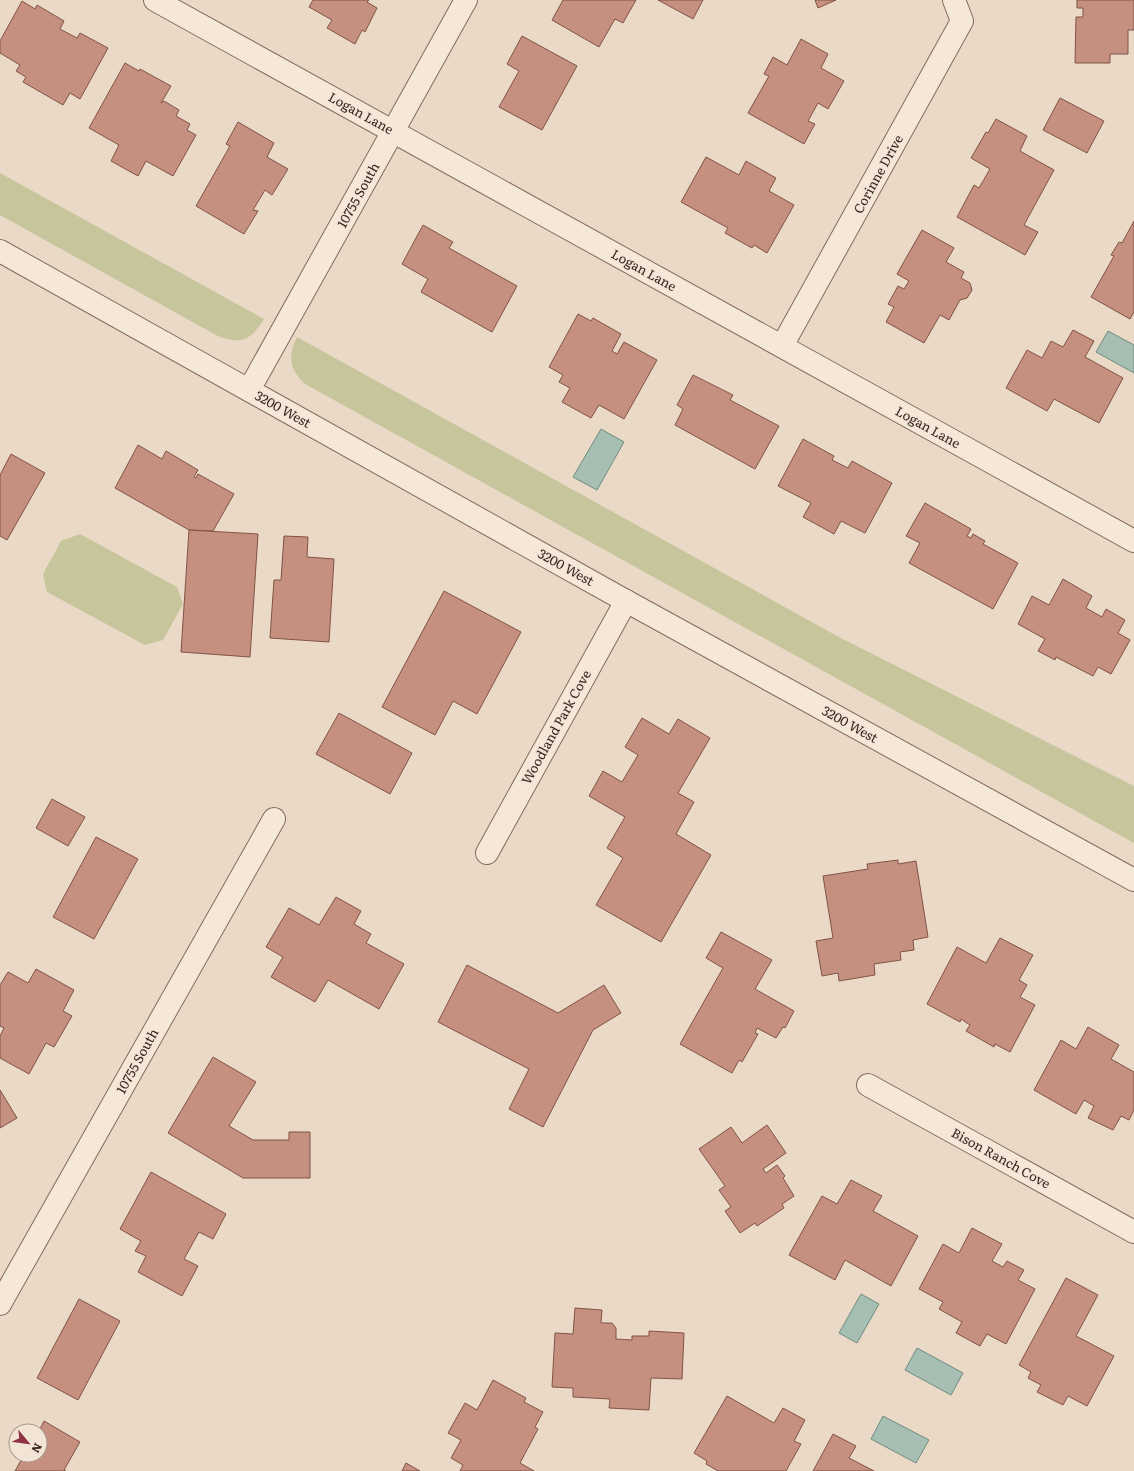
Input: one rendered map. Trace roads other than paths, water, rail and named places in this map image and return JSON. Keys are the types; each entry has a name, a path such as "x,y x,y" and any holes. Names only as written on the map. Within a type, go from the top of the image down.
{"street":[{"name":"Logan Lane","path":"154,0 782,346 1132,536"},
{"name":"10755 South","path":"249,390 466,0"},
{"name":"Corinne Drive","path":"782,346 962,21 954,0"},
{"name":"3200 West","path":"0,251 626,601 1134,880"},
{"name":"Woodland Park Cove","path":"487,853 626,601"},
{"name":"10755 South","path":"0,1304 274,819"},
{"name":"Bison Ranch Cove","path":"868,1085 1134,1232"}]}
